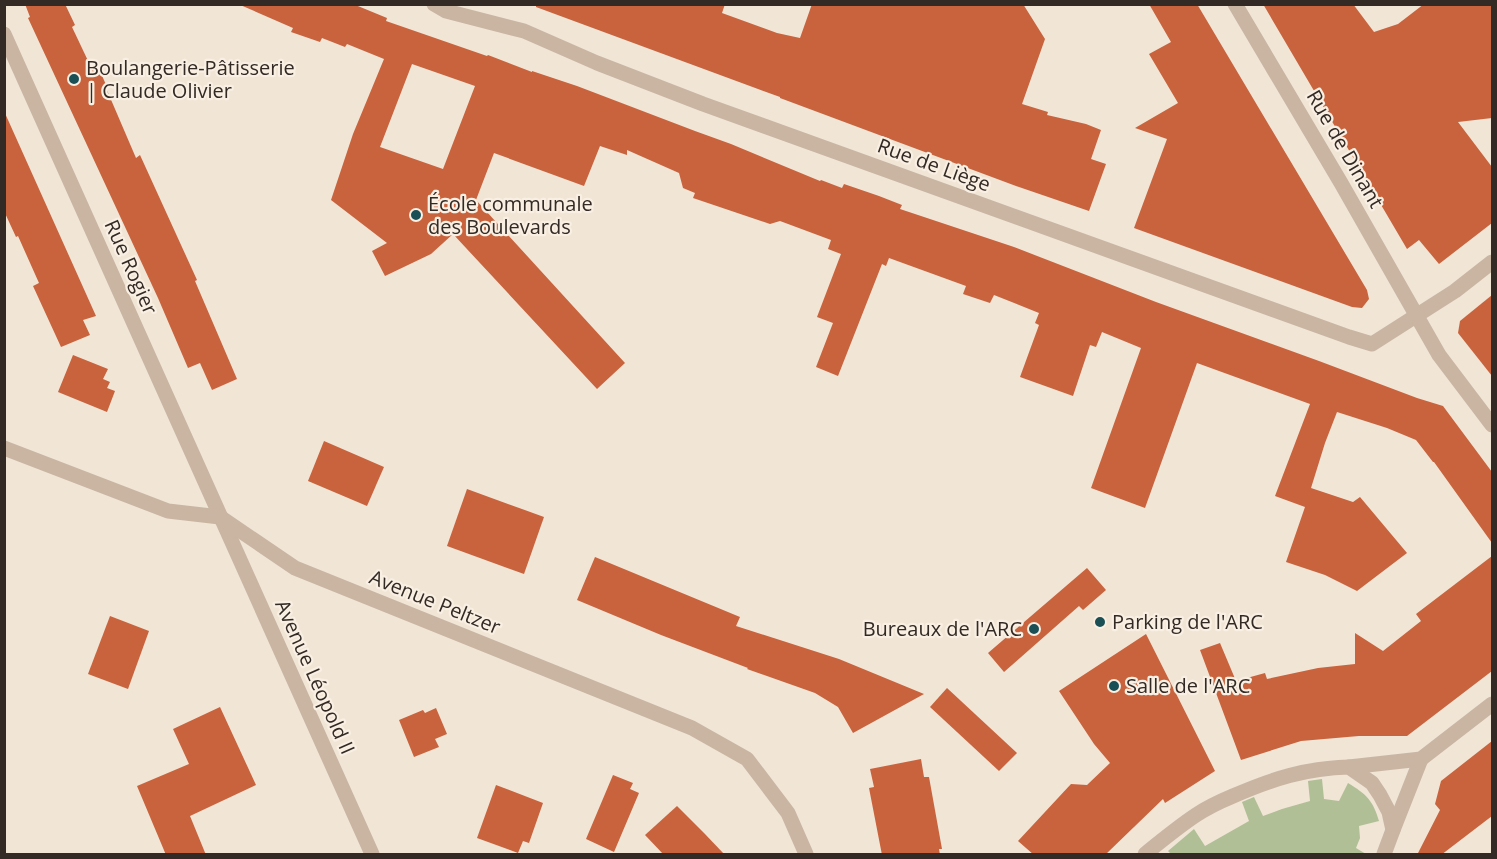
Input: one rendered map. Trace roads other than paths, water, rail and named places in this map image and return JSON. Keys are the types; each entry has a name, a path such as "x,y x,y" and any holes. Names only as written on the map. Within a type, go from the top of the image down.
{"street":[{"name":"Rue de Liège","path":"434,4 446,11 524,31 597,63 704,104 1349,337 1372,344 1416,315"},
{"name":"Rue de Dinant","path":"1235,4 1439,355 1492,425"},
{"name":"Rue Rogier","path":"4,34 220,517"},
{"path":"1416,315 1455,291 1492,262"},
{"name":"Avenue Peltzer","path":"4,448 168,511 220,517 294,568 692,728 747,759 788,813 806,855"},
{"name":"Avenue Léopold II","path":"220,517 372,855"},
{"path":"1384,855 1421,759 1492,704"},
{"path":"1145,855 1197,814 1273,779 1316,769 1421,759"},
{"path":"1349,766 1371,783 1380,795 1389,812 1393,830"}],"place":[{"name":"Boulangerie-Pâtisserie | Claude Olivier","path":"74,79"},
{"name":"École communale des Boulevards","path":"416,215"},
{"name":"Parking de l'ARC","path":"1100,622"},
{"name":"Bureaux de l'ARC","path":"1034,629"},
{"name":"Salle de l'ARC","path":"1114,686"}]}
